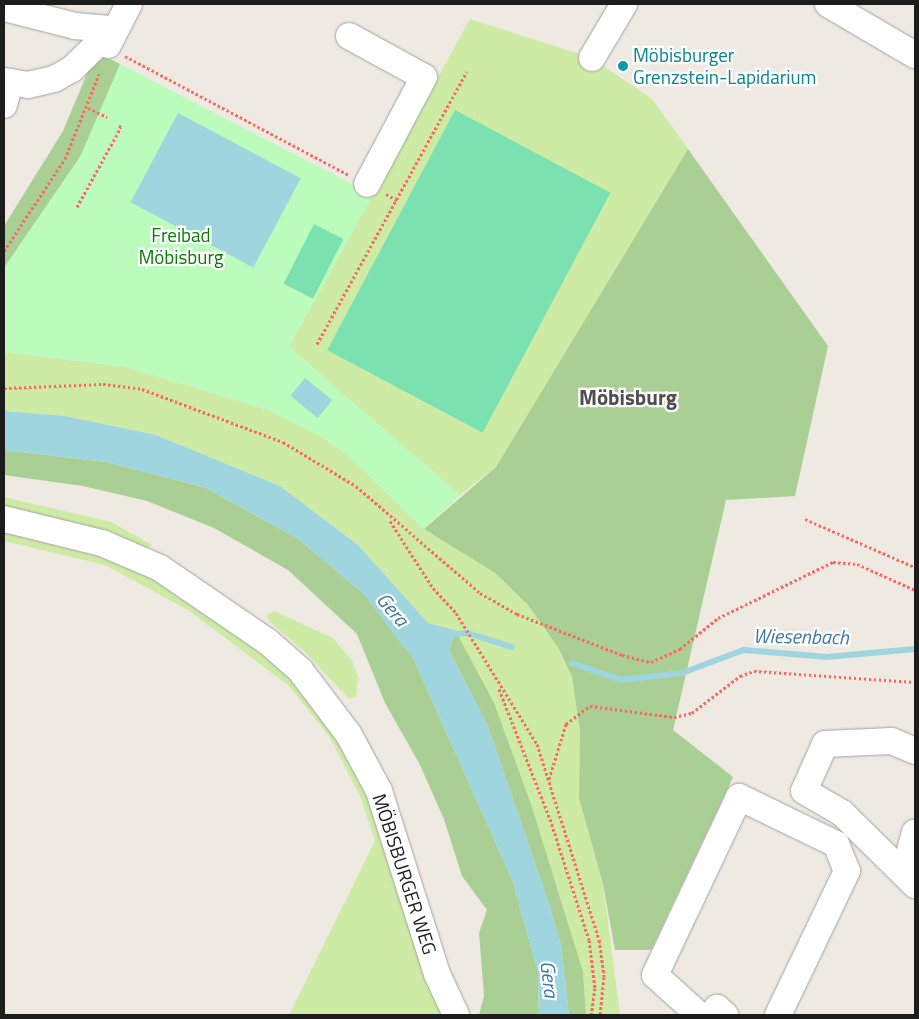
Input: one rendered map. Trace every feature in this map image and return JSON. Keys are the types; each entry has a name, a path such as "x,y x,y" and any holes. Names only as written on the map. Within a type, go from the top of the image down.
{"street":[{"path":"6,89 54,79 72,69 110,38 129,4"},
{"path":"592,58 624,4"},
{"path":"828,4 915,55"},
{"path":"4,8 75,26 110,38"},
{"path":"349,36 424,76 367,184"},
{"name":"MÖBISBURGER WEG","path":"4,519 102,542 160,568 268,642 300,670 349,735 379,791 437,974 456,1015"},
{"path":"911,881 842,813 804,791 825,744 892,741 915,751"},
{"path":"700,1015 654,975 739,797 836,844 847,871 778,1015"},
{"path":"911,881 915,832"},
{"path":"712,1015 717,1008 725,1015"}],"path":[{"path":"4,250 65,160 88,108 110,38 367,184"},
{"path":"317,344 467,71"},
{"path":"88,108 107,117"},
{"path":"77,207 121,127 118,125"},
{"path":"4,388 103,384 142,389 176,400 321,462 356,486 388,518 480,594 517,614 622,655 651,662 680,649 718,618 833,562 858,564 915,590"},
{"path":"388,518 433,588 456,613 495,679 537,744 600,940 604,976 600,1015"},
{"path":"805,519 915,567"},
{"path":"549,780 566,724 590,706 674,717 692,713 740,676 754,671 915,682"},
{"path":"495,679 550,819 589,940 595,988 591,1015"}],"green space":[{"path":"470,19 592,58 652,99 688,149 496,467 460,495 289,347"},
{"path":"96,52 120,64 102,115 80,157 4,268 4,226 63,131"},
{"name":"Freibad Möbisburg","path":"120,64 373,195 289,347 460,495 424,529 348,456 320,436 268,410 126,367 4,352 4,268 80,157"},
{"path":"455,110 610,193 483,433 327,350"},
{"path":"688,149 828,346 795,496 726,500 673,730 733,777 651,950 615,950 603,884 579,798 580,731 572,677 559,649 528,605 495,573 424,529 496,467"},
{"path":"314,224 343,239 313,299 284,284"},
{"path":"4,352 126,367 268,410 320,436 349,456 424,529 495,573 528,605 559,649 572,677 580,731 579,798 603,884 620,1015 586,1015 583,972 455,630 428,623 358,545 280,486 156,435 65,416 4,411"},
{"path":"4,450 106,462 204,487 297,538 365,595 414,660 513,882 538,972 539,1015 479,1015 484,996 479,933 487,910 462,876 444,819 419,763 385,703 357,634 288,570 214,528 147,501 83,486 4,475"},
{"path":"4,497 111,522 152,545 145,549 4,509"},
{"path":"4,529 43,536 156,576 293,676 357,766 446,1015 289,1015 375,841 360,796 329,736 288,685 188,610 105,565 4,541"},
{"path":"274,611 333,638 352,661 358,676 356,696 349,699 304,651 269,621 267,615"},
{"path":"455,630 494,703 531,804 583,972 586,1015 569,1015 561,946 550,907 487,724 449,651"}],"water":[{"path":"178,113 301,178 253,267 131,202"},
{"path":"305,378 332,400 318,418 291,396"},
{"name":"Gera","path":"4,411 65,416 156,435 280,486 358,545 428,623 455,630 449,651 487,724 550,907 561,946 569,1015 539,1015 538,972 513,882 414,660 365,595 297,538 204,487 106,462 4,450"}],"waterway":[{"name":"Wiesenbach","path":"447,635 468,633 512,647"},
{"name":"Wiesenbach","path":"572,663 621,680 682,673 744,650 827,657 915,649"}],"place":[{"name":"Möbisburger Grenzstein-Lapidarium","path":"623,66"}],"district":[{"name":"Möbisburg","path":"628,397"}]}
